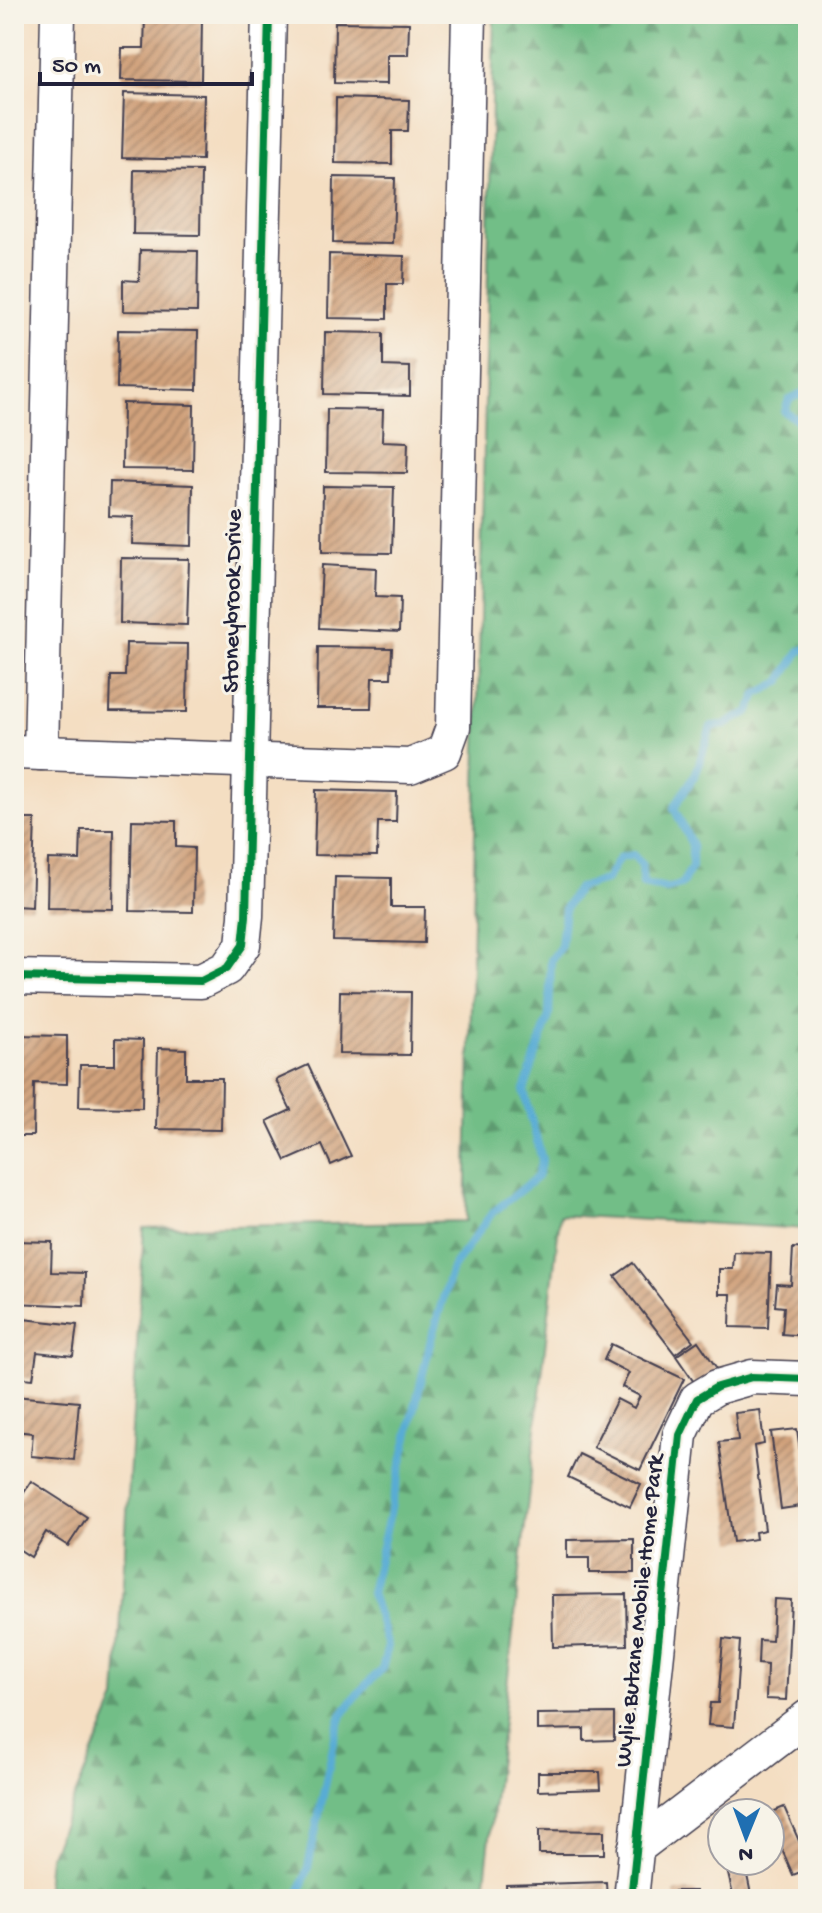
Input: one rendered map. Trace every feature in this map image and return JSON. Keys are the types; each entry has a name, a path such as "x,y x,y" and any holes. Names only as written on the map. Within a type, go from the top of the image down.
{"street":[{"path":"58,14 28,753 410,766 444,752 453,727 469,14"},
{"name":"Stoneybrook Drive","path":"14,977 201,981 227,968 243,945 269,14"},
{"name":"Wylie Butane Mobile Home Park","path":"631,1899 680,1435 697,1399 717,1387 752,1377 808,1379"},
{"path":"635,1849 808,1717"}],"green space":[{"path":"494,14 808,14 808,1229 560,1215 483,1899 45,1899 49,1857 116,1699 144,1228 466,1221"}],"building":[{"path":"145,16 202,17 201,81 121,80 122,48 144,48"},
{"path":"335,22 409,23 408,55 387,55 387,84 334,83"},
{"path":"124,93 204,95 202,160 122,158"},
{"path":"336,98 409,100 408,131 392,131 392,164 335,163"},
{"path":"134,170 201,171 200,235 133,234"},
{"path":"334,177 395,178 393,244 333,243"},
{"path":"140,250 198,251 197,312 123,311 123,280 139,281"},
{"path":"329,254 404,256 403,284 387,284 387,319 328,318"},
{"path":"118,330 198,331 197,390 117,388"},
{"path":"325,332 383,333 383,366 410,367 410,396 324,394"},
{"path":"123,403 194,405 193,470 122,469"},
{"path":"327,409 383,410 382,441 408,442 407,473 326,472"},
{"path":"110,482 193,485 192,546 132,544 133,517 109,516"},
{"path":"323,486 394,487 392,553 322,552"},
{"path":"121,558 189,559 187,625 120,623"},
{"path":"322,565 376,568 375,597 400,598 399,632 319,628"},
{"path":"126,643 188,644 187,712 110,711 111,676 125,676"},
{"path":"318,647 392,648 391,678 372,678 371,708 317,708"},
{"path":"316,790 397,792 396,822 378,822 377,856 314,855"},
{"path":"14,819 35,819 32,907 14,906"},
{"path":"132,820 176,821 176,847 194,848 193,912 130,911"},
{"path":"81,830 114,830 113,909 47,908 48,859 80,860"},
{"path":"335,877 391,878 391,907 425,907 424,943 333,941"},
{"path":"340,991 411,992 410,1055 339,1054"},
{"path":"14,1035 67,1036 67,1084 34,1083 33,1136 14,1136"},
{"path":"115,1039 143,1040 142,1108 79,1107 80,1065 115,1065"},
{"path":"158,1048 186,1049 186,1078 222,1078 221,1130 156,1129"},
{"path":"308,1065 351,1156 331,1165 322,1145 286,1161 267,1121 291,1110 276,1080"},
{"path":"14,1241 52,1242 51,1272 85,1273 84,1306 14,1303"},
{"path":"793,1248 808,1249 806,1336 782,1334 784,1307 775,1306 777,1284 791,1285"},
{"path":"734,1252 771,1253 768,1328 730,1327 731,1294 719,1294 719,1269 733,1269"},
{"path":"633,1263 693,1341 675,1354 615,1276"},
{"path":"14,1318 77,1325 73,1356 37,1352 33,1379 14,1377"},
{"path":"698,1341 718,1370 696,1385 676,1356"},
{"path":"611,1344 684,1379 640,1470 593,1447 617,1399 634,1408 640,1396 622,1387 629,1373 604,1360"},
{"path":"14,1396 79,1402 74,1460 31,1456 33,1433 14,1431"},
{"path":"760,1410 764,1444 754,1446 765,1530 755,1532 756,1539 733,1542 719,1442 738,1440 735,1413"},
{"path":"797,1429 805,1486 808,1485 808,1505 781,1509 771,1432"},
{"path":"579,1454 641,1484 630,1507 568,1477"},
{"path":"31,1481 87,1517 68,1546 46,1532 31,1557 14,1546 14,1507"},
{"path":"634,1539 634,1573 589,1573 589,1558 567,1558 567,1540"},
{"path":"626,1594 627,1645 553,1647 552,1595"},
{"path":"774,1599 791,1600 786,1700 766,1699 767,1665 758,1664 759,1640 772,1641"},
{"path":"723,1639 740,1641 734,1727 708,1725 710,1703 718,1703"},
{"path":"614,1713 614,1740 584,1741 584,1729 537,1730 537,1714"},
{"path":"538,1772 600,1772 601,1789 538,1791"},
{"path":"786,1812 808,1861 808,1869 793,1875 786,1859"},
{"path":"539,1830 604,1831 604,1854 539,1854"},
{"path":"729,1877 747,1877 752,1899 734,1899"},
{"path":"606,1882 607,1899 507,1899 506,1885"},
{"path":"674,1891 696,1891 696,1899 675,1899"}],"waterway":[{"path":"808,391 789,399 785,412 808,426"},
{"path":"290,1899 299,1894 308,1867 342,1715 382,1669 388,1646 371,1593 431,1339 452,1268 492,1213 537,1177 542,1160 524,1091 549,1016 551,960 561,946 565,908 578,888 606,880 619,858 633,855 642,865 643,884 667,889 681,885 692,867 692,845 674,808 696,773 711,727 724,725 749,712 757,694 780,682 800,651 808,648"}],"cycle path":[{"path":"14,977 201,981 227,968 243,945 269,14"},
{"path":"631,1899 680,1435 697,1399 717,1387 752,1377 808,1379"}]}
